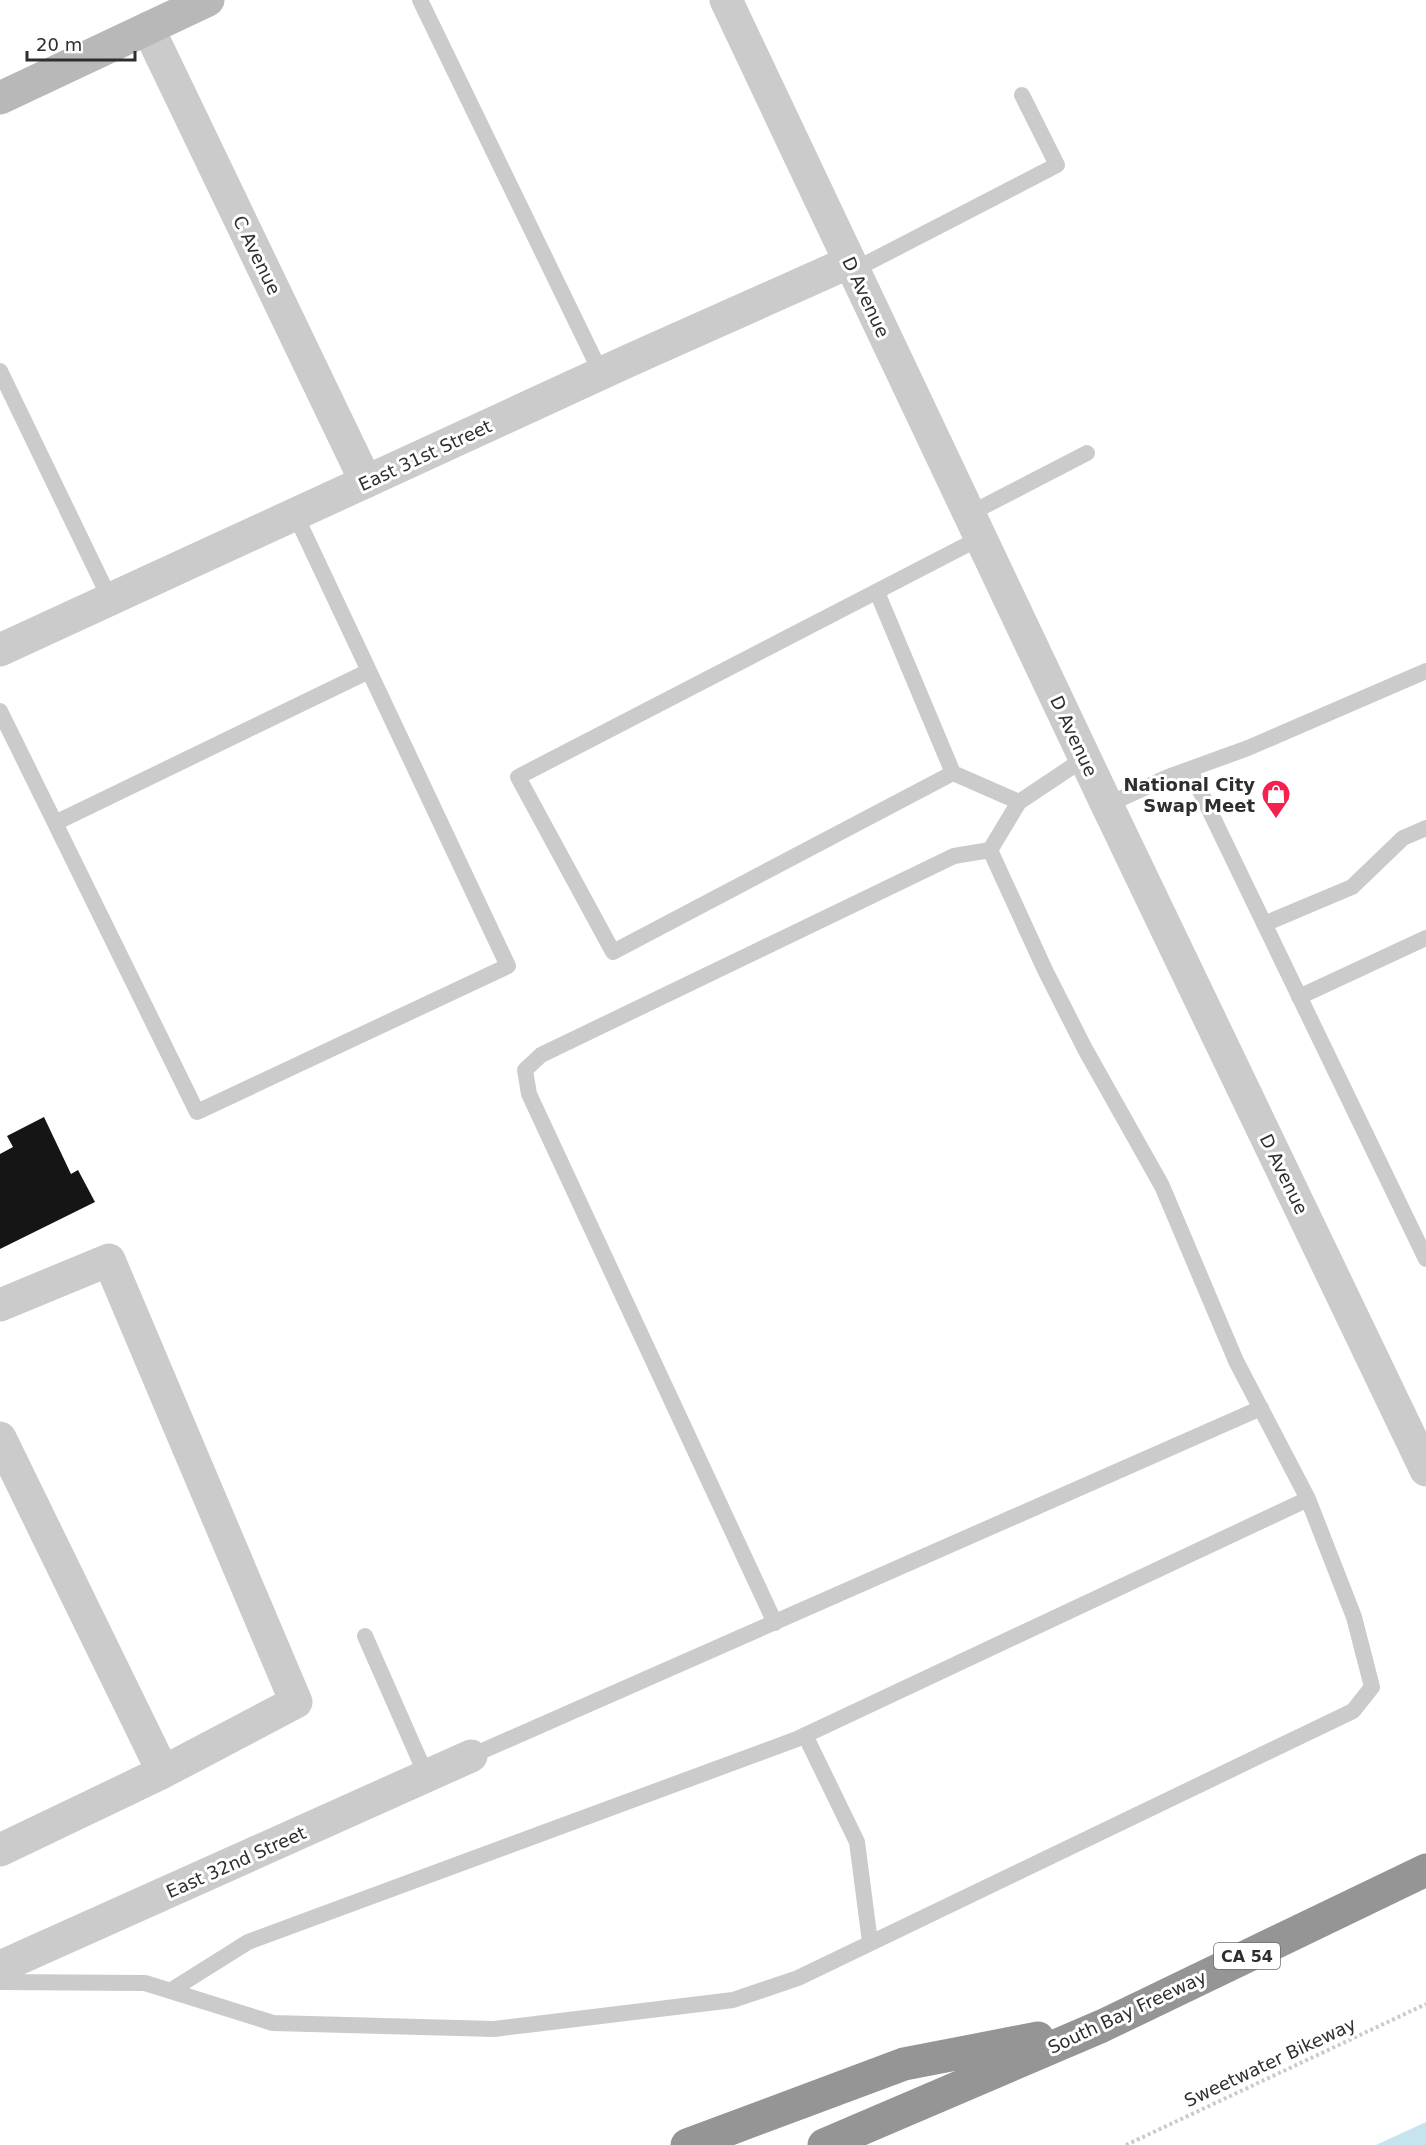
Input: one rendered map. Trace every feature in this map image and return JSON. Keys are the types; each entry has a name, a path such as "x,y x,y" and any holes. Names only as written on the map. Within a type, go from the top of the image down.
{"highway":[{"name":"South Bay Freeway","path":"824,2145 1102,2026 1426,1870"},
{"path":"687,2145 904,2064 1102,2026"}],"main road":[{"path":"0,98 208,0"}],"street":[{"name":"D Avenue","path":"726,0 1084,758 1426,1470"},
{"name":"C Avenue","path":"148,28 366,482"},
{"name":"East 31st Street","path":"0,650 602,373 852,266"},
{"path":"0,1305 109,1260 296,1702 164,1772 0,1850"},
{"path":"0,1438 164,1772"},
{"name":"East 32nd Street","path":"0,1967 471,1756"}],"lane":[{"path":"420,0 602,373"},
{"path":"852,266 1057,165 1022,95"},
{"path":"0,371 110,599"},
{"path":"953,772 613,952 518,777 877,592 1087,453"},
{"path":"0,711 197,1112 508,966 295,514"},
{"path":"877,592 953,772 1019,802"},
{"path":"1107,805 1167,777 1190,770 1426,671"},
{"path":"55,823 369,672"},
{"path":"775,1623 529,1094 525,1070 541,1055 954,856 990,849 1019,802 1084,758"},
{"path":"1190,770 1426,1259"},
{"path":"1264,924 1352,887 1403,838 1426,828"},
{"path":"0,1982 145,1983 273,2023 494,2029 733,2000 798,1978 1353,1711 1372,1687 1354,1617 1308,1499 1236,1361 1162,1186 1085,1049 1045,970 990,849"},
{"path":"1299,998 1426,938"},
{"path":"471,1756 1261,1408"},
{"path":"170,1991 248,1942 805,1735 1308,1499"},
{"path":"365,1636 427,1777"},
{"path":"805,1735 857,1842 870,1942"}],"path":[{"name":"Sweetwater Bikeway","path":"1126,2145 1426,2004"}],"water":[{"path":"1426,2122 1426,2145 1376,2145"}],"building":[{"path":"44,1117 71,1174 78,1170 95,1202 0,1249 0,1154 13,1147 7,1136"}],"place":[{"name":"National City Swap Meet","path":"1276,820"}]}
